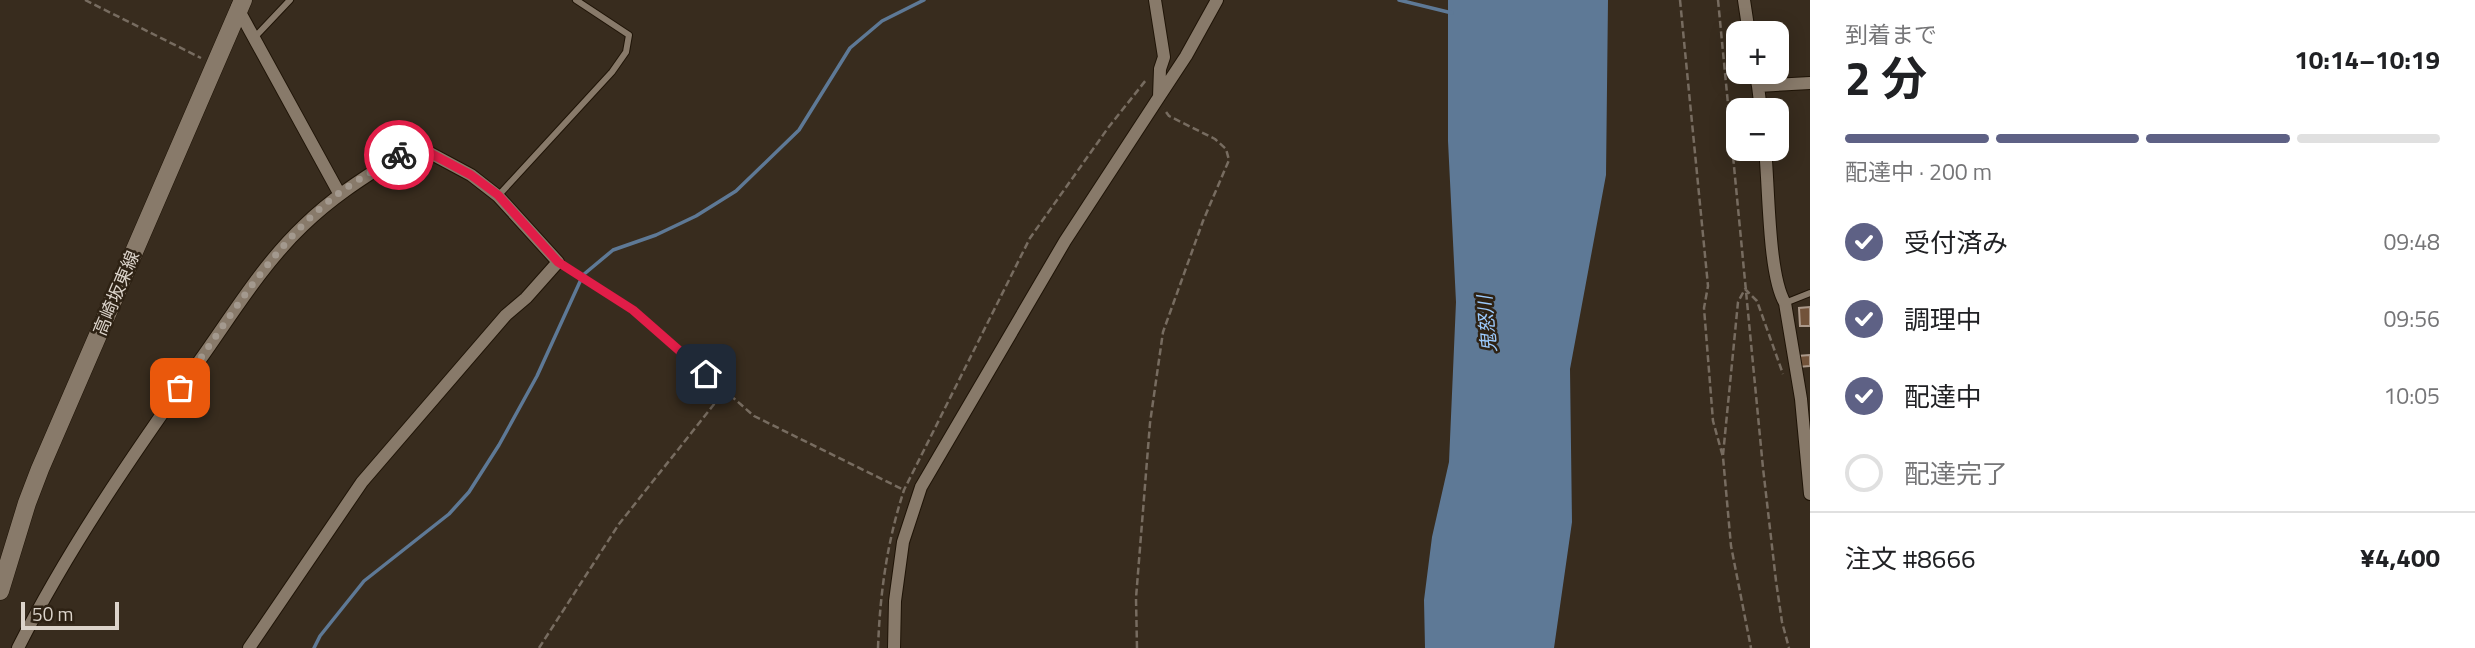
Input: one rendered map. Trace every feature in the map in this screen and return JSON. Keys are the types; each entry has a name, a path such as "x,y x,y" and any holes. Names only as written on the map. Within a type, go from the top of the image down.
{"main road":[{"name":"高崎坂東線","path":"0,591 40,469 216,65 238,4"}],"street":[{"path":"1155,0 1164,57 1160,69 1161,102"},
{"path":"894,648 895,601 903,542 921,487 1065,241 1161,102 1217,0"},
{"path":"1744,0 1747,21"},
{"path":"238,4 340,193"},
{"path":"1760,98 1758,86 1810,83"},
{"path":"18,648 36,612 91,521 257,279 301,228 340,193 415,145 471,175 498,195 558,262 526,298 506,315 362,482 249,648"},
{"path":"1766,161 1775,266 1779,293 1785,303 1801,398 1810,494"}],"lane":[{"path":"254,38 290,0"},
{"path":"498,195 612,72 626,52 629,36 576,0"},
{"path":"558,262 633,310 725,390"},
{"path":"1785,303 1810,292"}],"path":[{"path":"85,0 216,65"},
{"path":"1680,0 1708,286 1704,308 1713,421 1723,457 1731,546 1751,648"},
{"path":"1718,0 1776,581 1789,648"},
{"path":"1138,648 1136,598 1150,423 1163,332 1228,160 1226,149 1215,139 1169,116 1161,102"},
{"path":"1723,457 1738,302 1745,289"},
{"path":"1745,289 1756,301 1783,374"},
{"path":"539,648 619,524 725,390 754,416 904,490"}],"water":[{"name":"鬼怒川","path":"1448,0 1608,0 1606,175 1570,369 1572,522 1554,648 1425,648 1424,600 1432,537 1449,462 1456,302 1448,141"}],"building":[{"path":"1810,307 1810,326 1800,326 1799,308"},
{"path":"1810,355 1810,366 1798,367 1797,356"}],"waterway":[{"path":"314,648 320,636 364,581 449,514 469,492 499,445 537,376 583,275 613,250 656,235 696,216 736,191 799,130 850,48 882,21 924,0"},
{"path":"1399,0 1452,13"}],"way so far":[{"path":"180,388 257,279 301,228 340,193 399,155"}],"route":[{"path":"399,155 415,145 471,175 498,195 558,262 633,310 706,374"}]}
